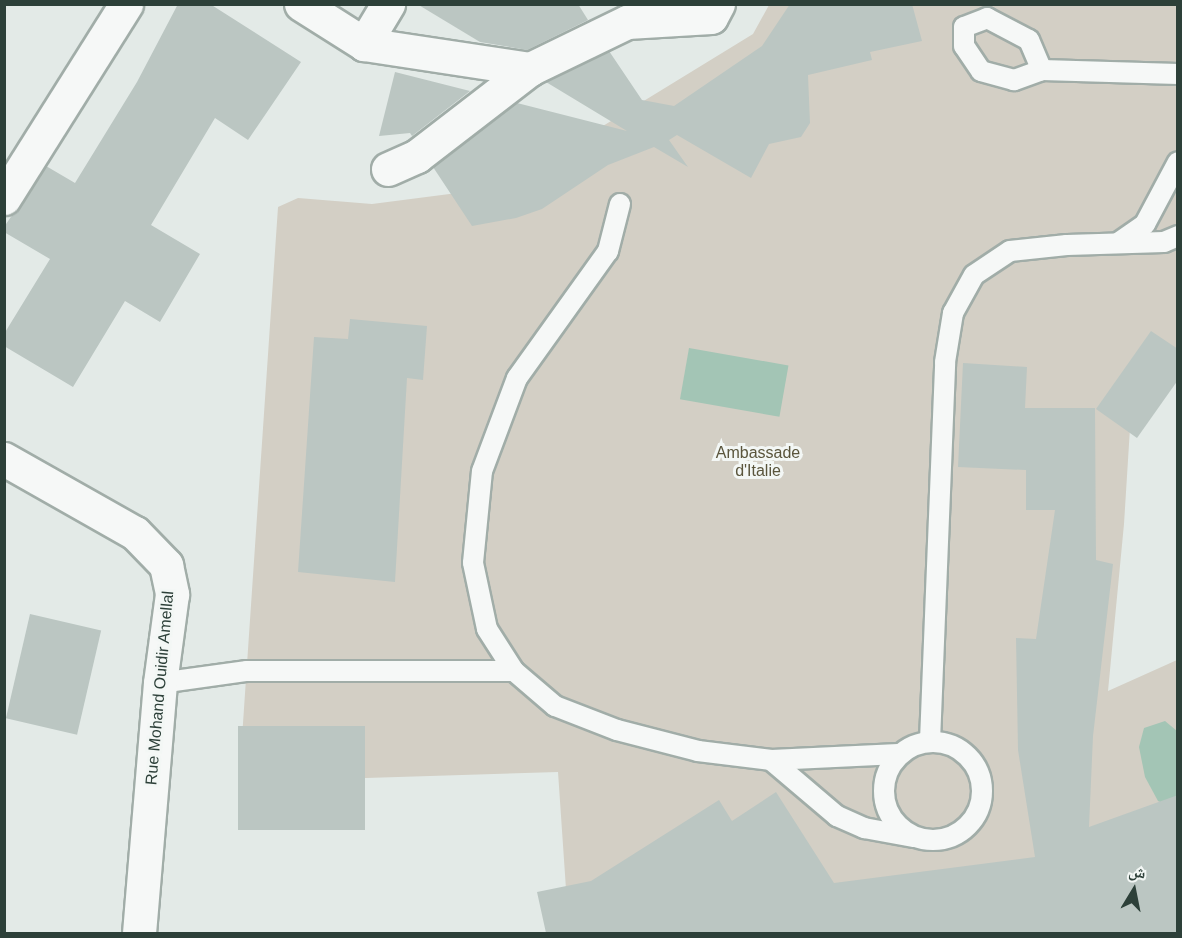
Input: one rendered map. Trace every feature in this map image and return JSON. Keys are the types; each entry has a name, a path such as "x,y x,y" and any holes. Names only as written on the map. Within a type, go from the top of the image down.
{"street":[{"path":"4,198 126,4"},
{"path":"301,4 364,44 530,69"},
{"path":"364,44 388,4"},
{"path":"388,169 417,156 530,69 627,22 711,17 718,4"},
{"name":"Rue Mohand Ouidir Amellal","path":"4,459 135,533 166,565 172,594 160,683 139,933"}],"lane":[{"path":"1042,70 1029,40 986,11 964,27 964,46 981,70 1014,80 1042,70 1178,74"},
{"path":"1118,243 1145,224 1178,162"},
{"path":"620,204 608,251 517,378 482,471 473,563 486,629 514,671 555,706 616,730 698,752 771,760 899,754"},
{"path":"930,741 945,362 954,313 975,275 1010,251 1164,242 1178,236"},
{"path":"160,683 247,671 514,671"},
{"path":"771,760 837,816 864,828 932,840 957,833 975,816 981,801 982,784 976,768 966,754 951,745 930,741 913,745 899,754 886,776 884,800 890,816 901,829 916,837"}],"green space":[{"name":"Ambassade d'Italie","path":"769,5 1177,5 1177,377 1131,412 1124,524 1108,691 1177,660 1177,933 569,933 558,772 239,782 278,207 298,198 372,204 465,192 598,129 753,34"}],"shaded area":[{"path":"689,348 788,366 779,417 680,399"},
{"path":"1165,721 1177,731 1177,806 1171,807 1158,801 1145,777 1139,747 1144,728"}],"building":[{"path":"178,4 210,4 301,62 248,140 215,118 151,225 200,254 160,322 125,301 73,387 4,346 4,334 50,259 4,232 4,227 46,166 75,183 137,82"},
{"path":"417,4 578,4 588,20 527,50 480,42"},
{"path":"790,4 912,4 922,41 870,52 872,60 808,75 810,123 801,137 769,144 751,178 677,135 669,140 688,167 654,147 608,165 542,209 516,218 472,226 433,167 517,103 627,131 546,82 609,51 642,100 674,106 762,46"},
{"path":"395,72 470,91 412,136 410,133 379,136"},
{"path":"350,319 427,326 423,380 407,378 395,582 298,572 314,337 348,339"},
{"path":"1151,331 1178,349 1178,380 1137,438 1096,409"},
{"path":"963,363 1027,367 1025,408 1095,408 1096,560 1113,564 1093,736 1089,827 1178,795 1178,933 546,933 537,892 591,881 719,800 732,821 776,792 834,883 1035,857 1018,750 1016,638 1036,639 1055,510 1026,510 1026,470 958,467"},
{"path":"30,614 101,630 77,735 6,718"},
{"path":"238,726 365,726 365,830 238,830"}]}
